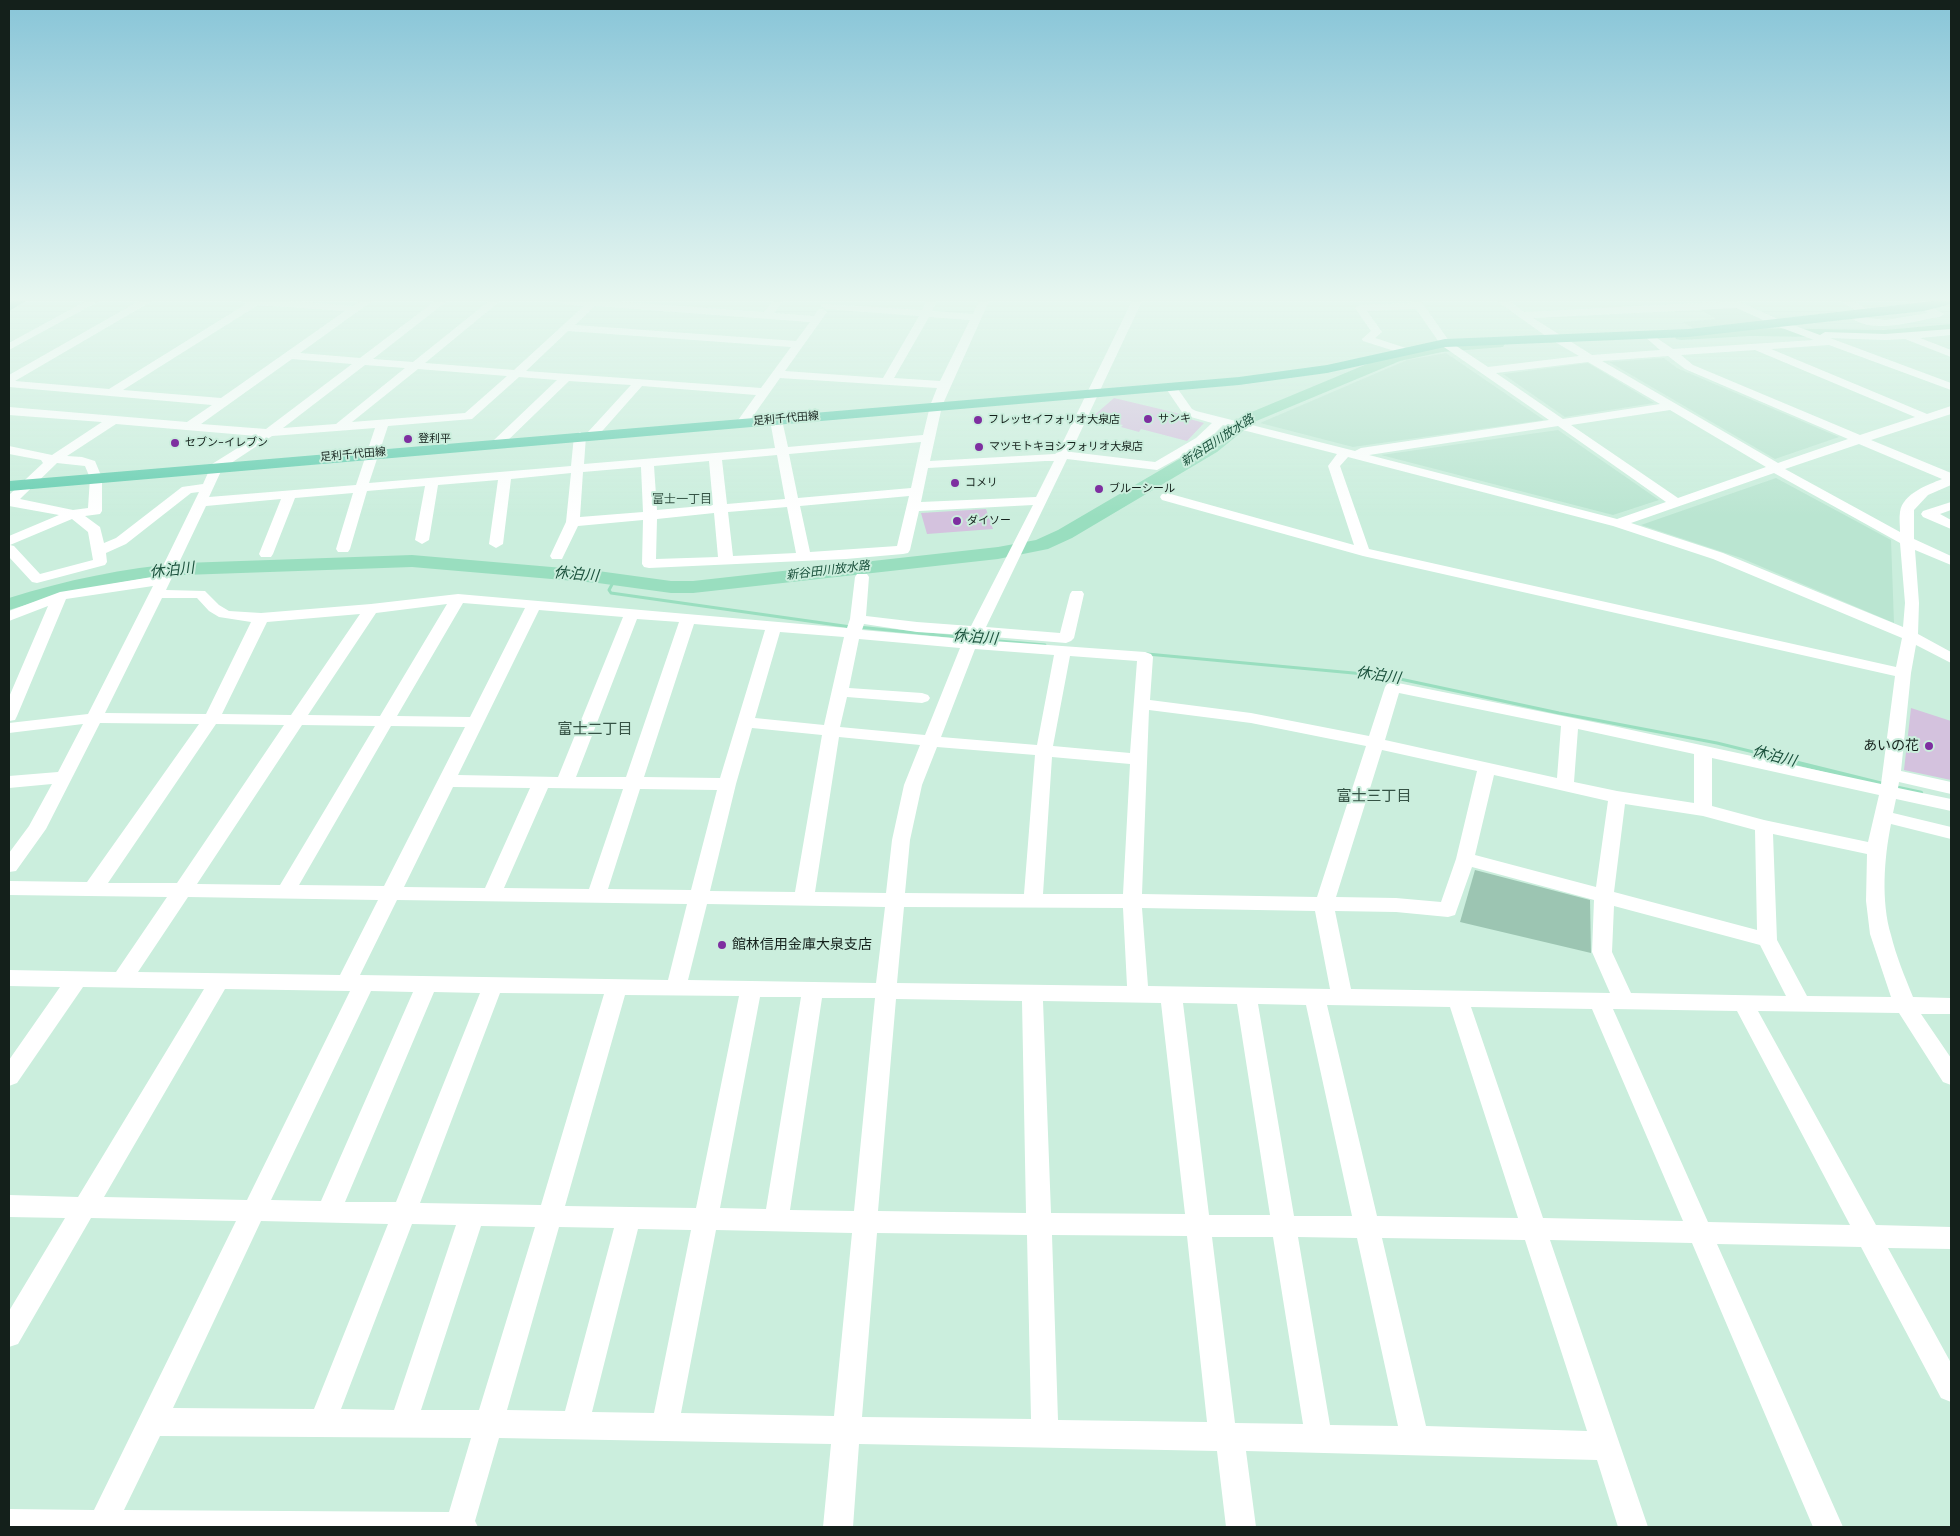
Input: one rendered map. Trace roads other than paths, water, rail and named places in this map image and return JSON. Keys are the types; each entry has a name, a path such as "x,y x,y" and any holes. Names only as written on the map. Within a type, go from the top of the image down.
{"main road":[{"name":"足利千代田線","path":"9,486 373,453 1171,387 1271,378 1304,373"}],"street":[{"path":"9,380 22,373"},
{"path":"112,392 141,373"},
{"path":"190,426 266,373"},
{"path":"9,866 37,829 65,777 173,561 217,467 343,373"},
{"path":"340,426 406,373"},
{"path":"513,373 764,392"},
{"path":"9,411 264,432 470,415 517,373"},
{"path":"887,381 892,373"},
{"path":"647,463 649,564 899,552 903,550 936,406 950,373"},
{"path":"838,1527 901,840 913,785 972,638 1017,550 1091,394 1104,373"},
{"path":"1487,373 1677,503"},
{"path":"1615,373 1777,468 1781,473 1907,541 1951,561"},
{"path":"1702,373 1951,479"},
{"path":"1818,373 1927,418"},
{"path":"1913,373 1951,387"},
{"path":"742,423 777,374 944,385"},
{"path":"498,443 566,377"},
{"path":"557,556 573,522 577,469 586,436 639,383"},
{"path":"9,384 223,402"},
{"path":"1171,387 1188,412 1618,523 1718,556 1910,636 1951,658"},
{"path":"44,414 85,390"},
{"path":"1363,552 1334,466 1348,453 1672,406"},
{"path":"1618,523 1860,439 1951,410"},
{"path":"10,502 54,459 114,420"},
{"path":"776,420 803,555"},
{"path":"922,465 1061,457 1157,466 1200,441 1227,422"},
{"path":"343,550 361,488 384,423"},
{"path":"201,502 928,438"},
{"path":"9,450 54,459"},
{"path":"715,458 726,561"},
{"path":"9,462 54,459 82,460 90,464 96,478 95,511 73,514 9,541"},
{"path":"496,544 505,475"},
{"path":"1951,479 1923,492 1907,510 1907,541 1912,603 1910,636 1903,673 1890,782 1876,850 1876,901 1880,934 1905,1006 1951,1076"},
{"path":"422,540 432,482"},
{"path":"98,552 120,541 187,490 208,487"},
{"path":"573,522 916,491"},
{"path":"266,554 290,494"},
{"path":"1168,497 1363,552 1903,673"},
{"path":"912,507 1024,500 1040,501"},
{"path":"9,549 37,579 100,562 95,530 73,514 10,502"},
{"path":"1951,506 1928,514 1951,525"},
{"path":"804,899 831,731 856,626 862,577"},
{"path":"9,616 60,596 109,587 161,584 205,596 219,612 238,617 261,618 371,609 458,598 774,626 856,626 972,638 1063,651 1145,657 1132,901 1138,994"},
{"path":"972,638 1066,638 1077,594"},
{"path":"9,716 60,596"},
{"path":"284,893 458,598"},
{"path":"101,1527 254,1210 355,983 390,894 534,605"},
{"path":"122,980 371,609"},
{"path":"566,781 632,613"},
{"path":"93,890 212,718 261,618"},
{"path":"596,896 688,618"},
{"path":"676,988 727,784 774,626"},
{"path":"1033,899 1044,750 1063,651"},
{"path":"1342,998 1324,905 1393,687 1703,750 1890,782 1951,788"},
{"path":"840,692 922,698"},
{"path":"1141,704 1251,718 1376,743 1617,798 1703,810 1764,826 1876,850"},
{"path":"9,728 93,718 477,722"},
{"path":"744,722 1139,759"},
{"path":"1566,786 1570,722"},
{"path":"1703,750 1703,810"},
{"path":"9,888 699,898 1033,899 1396,905 1448,910 1465,859 1487,768"},
{"path":"9,782 65,777"},
{"path":"446,781 727,784"},
{"path":"491,895 542,781"},
{"path":"1890,782 1951,805"},
{"path":"1617,798 1604,897 1602,952 1624,1002"},
{"path":"1883,816 1951,832"},
{"path":"1764,826 1767,940 1800,1004"},
{"path":"1465,859 1767,940"},
{"path":"9,978 1951,1006"},
{"path":"9,1077 77,979"},
{"path":"9,1335 219,981"},
{"path":"329,1211 428,984"},
{"path":"323,1421 493,985"},
{"path":"9,1524 101,1527 461,1527 617,987"},
{"path":"665,1427 751,989"},
{"path":"776,1220 813,990"},
{"path":"1032,993 1045,1434"},
{"path":"1171,995 1198,1225 1241,1527"},
{"path":"1246,996 1318,1439"},
{"path":"1315,997 1415,1440"},
{"path":"1458,999 1633,1527"},
{"path":"1599,1001 1828,1527"},
{"path":"1743,1004 1951,1388"},
{"path":"9,1206 866,1222 1534,1229 1951,1238"},
{"path":"404,1423 472,1214"},
{"path":"575,1426 629,1217"},
{"path":"152,1422 323,1421 1415,1440 1606,1446"}],"waterway":[{"name":"新谷田川放水路","path":"9,604 69,586 147,572 184,569 412,561 598,577 671,587 693,587 998,553 1041,545 1065,534 1211,448 1248,419 1359,373"},
{"name":"休泊川","path":"615,579 609,590 611,593 851,627"},
{"name":"休泊川","path":"858,627 968,638"},
{"name":"休泊川","path":"975,639 1045,645"},
{"name":"休泊川","path":"1147,654 1386,676 1559,713 1717,743 1782,759"},
{"name":"休泊川","path":"1777,758 1882,784"},
{"name":"休泊川","path":"1893,787 1921,793"}],"place":[{"name":"サンキ","path":"1148,419"},
{"name":"フレッセイフォリオ大泉店","path":"978,420"},
{"name":"登利平","path":"408,439"},
{"name":"セブン-イレブン","path":"175,443"},
{"name":"マツモトキヨシフォリオ大泉店","path":"979,447"},
{"name":"コメリ","path":"955,483"},
{"name":"ブルーシール","path":"1099,489"},
{"name":"ダイソー","path":"957,521"},
{"name":"あいの花","path":"1929,746"},
{"name":"館林信用金庫大泉支店","path":"722,945"}],"district":[{"name":"富士一丁目","path":"682,500"},
{"name":"富士二丁目","path":"595,730"},
{"name":"富士三丁目","path":"1374,797"}]}
